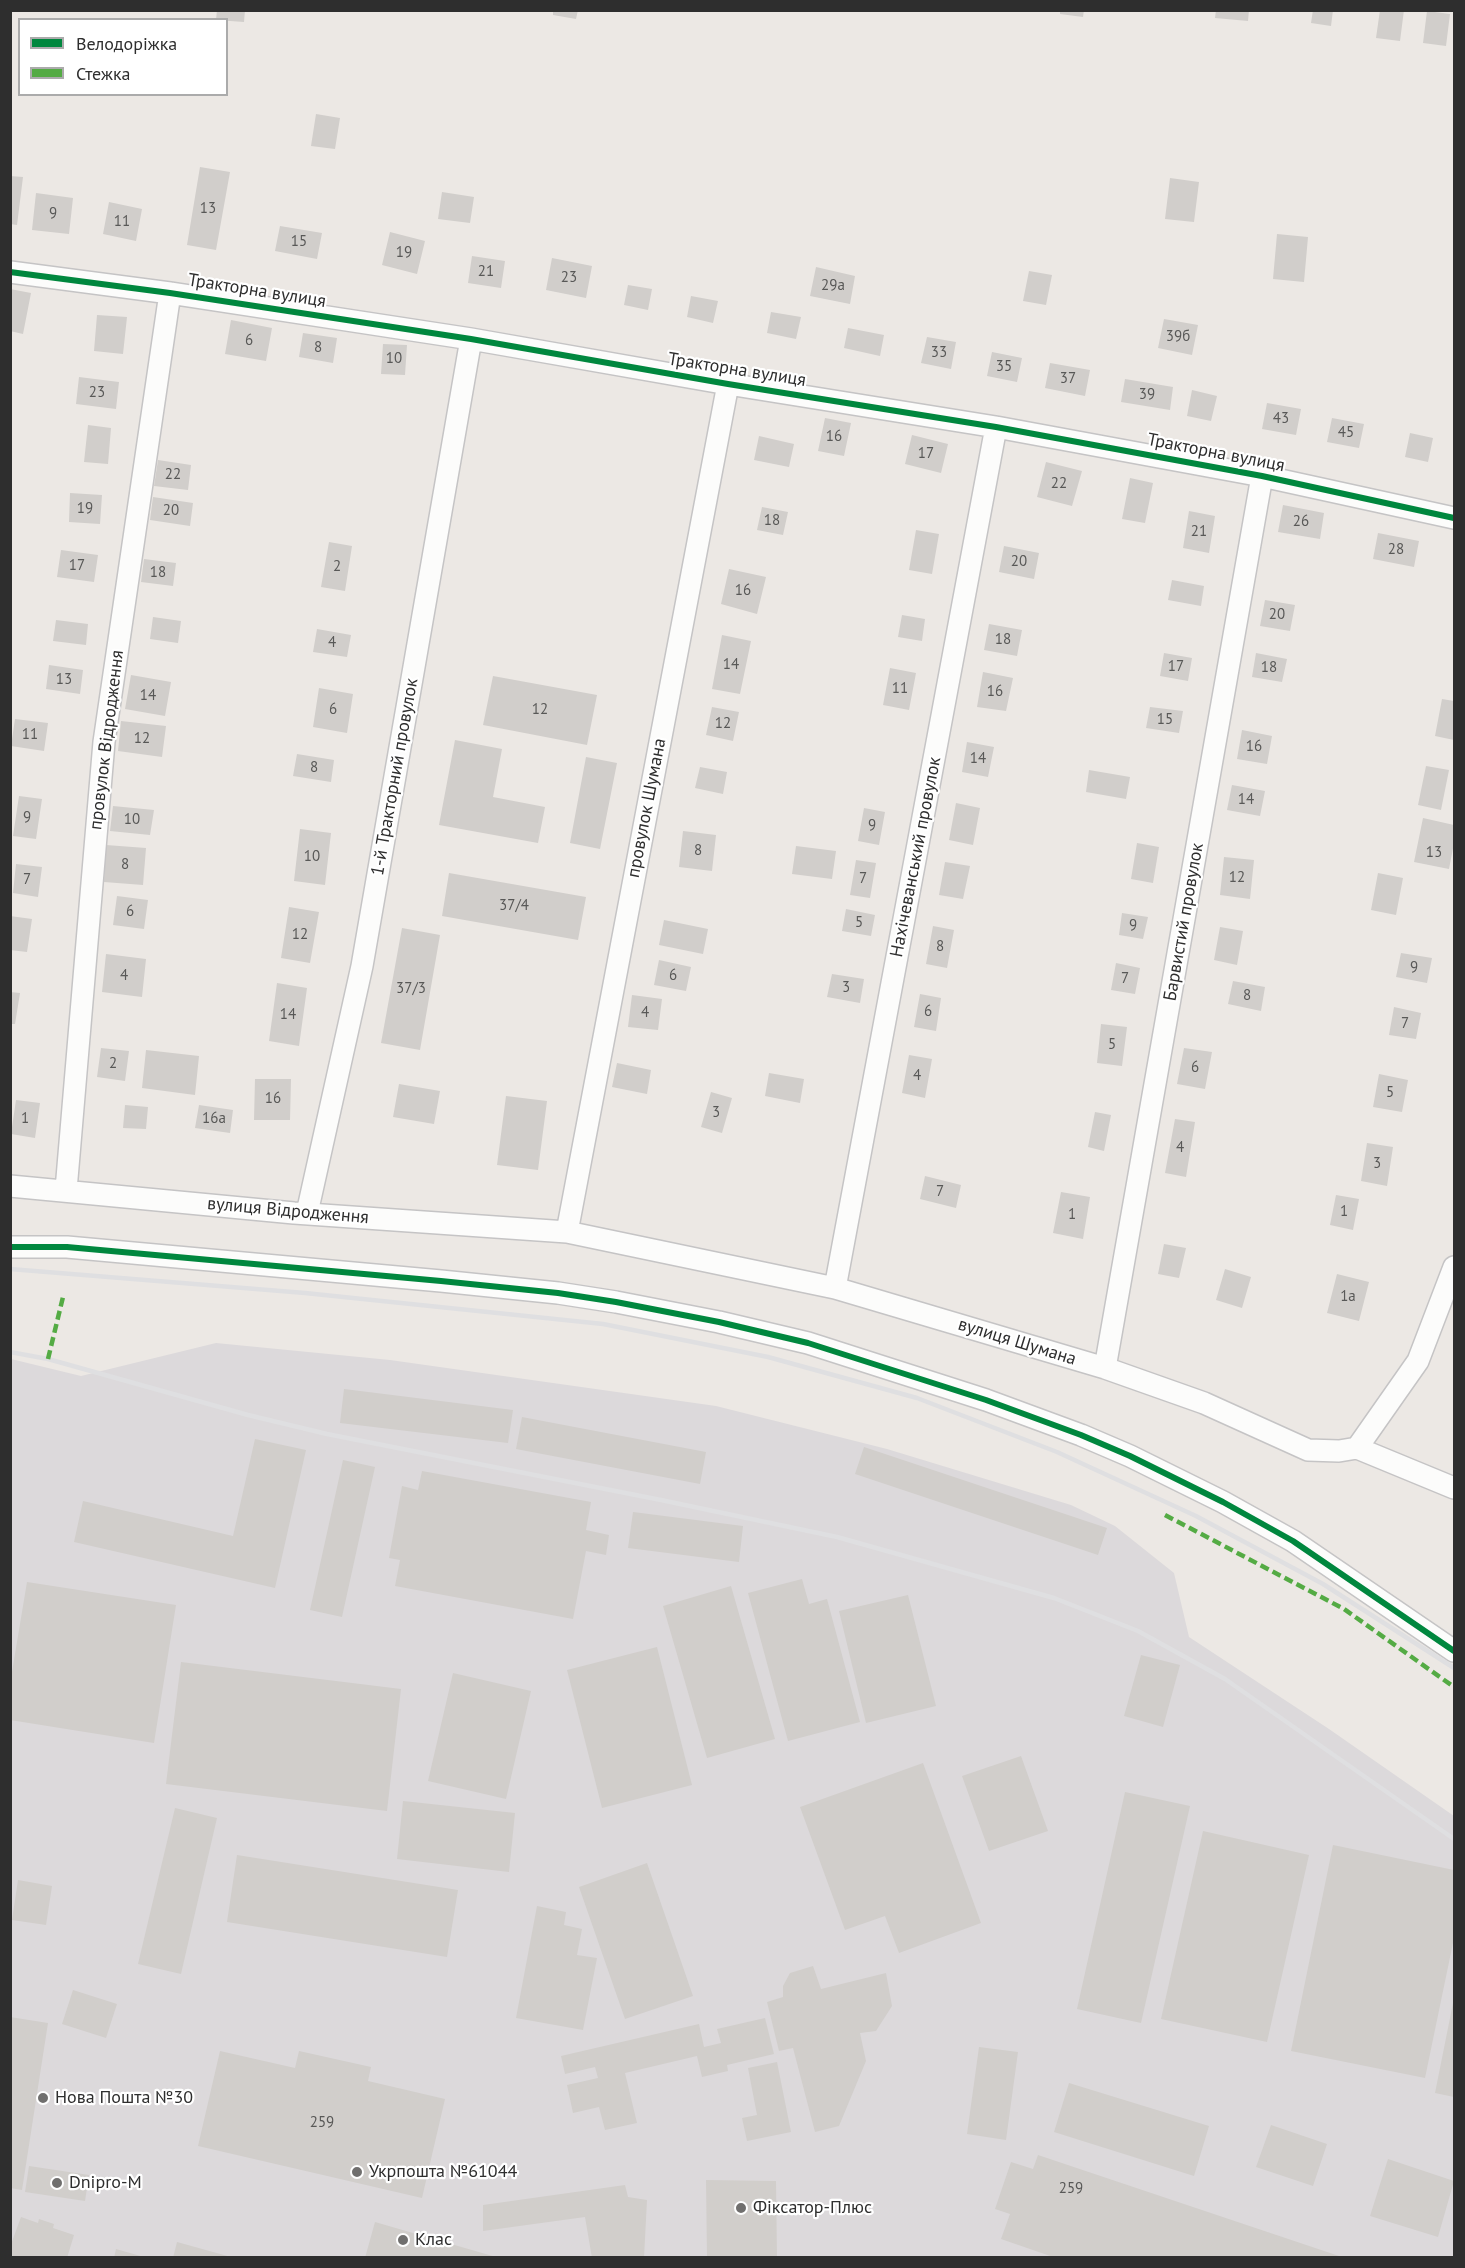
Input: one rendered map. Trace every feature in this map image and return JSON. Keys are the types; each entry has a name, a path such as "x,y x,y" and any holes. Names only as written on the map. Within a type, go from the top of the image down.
{"street":[{"name":"Тракторна вулиця","path":"10,272 170,293 471,339 728,384 996,427 1262,476 1455,518"},
{"name":"провулок Відродження","path":"66,1190 104,742 170,293"},
{"name":"1-й Тракторний провулок","path":"307,1213 362,966 471,339"},
{"name":"провулок Шумана","path":"567,1232 728,384"},
{"name":"Нахічеванський провулок","path":"835,1288 996,427"},
{"name":"Барвистий провулок","path":"1105,1368 1262,476"},
{"name":"вулиця Відродження","path":"10,1186 307,1213 567,1232"},
{"name":"вулиця Шумана","path":"567,1232 835,1288 1105,1368 1204,1403 1308,1450 1339,1451 1357,1448 1455,1488"},
{"path":"10,1247 67,1247 548,1292 616,1302 719,1322 808,1343 986,1400 1081,1435 1130,1456 1249,1516 1293,1541 1455,1651"},
{"path":"1357,1448 1418,1360 1455,1268"}],"shaded area":[{"path":"216,1343 390,1360 716,1406 887,1449 1071,1505 1115,1526 1174,1573 1189,1637 1329,1729 1454,1816 1454,2257 11,2258 11,1359 81,1376"}],"building":[{"path":"217,10 245,10 244,22 216,18"},
{"path":"553,10 578,10 576,19 553,15"},
{"path":"1060,10 1084,10 1083,17 1060,14"},
{"path":"1216,10 1249,10 1248,21 1215,18"},
{"path":"1313,10 1333,10 1331,26 1311,23"},
{"path":"1380,10 1404,10 1400,41 1376,38"},
{"path":"1427,11 1450,14 1446,46 1423,43"},
{"path":"316,114 340,118 335,149 311,146"},
{"path":"200,167 230,172 216,250 187,245"},
{"path":"10,176 23,177 17,225 10,224"},
{"path":"1170,178 1199,182 1194,222 1165,219"},
{"path":"442,192 474,197 470,223 438,219"},
{"path":"36,193 73,198 69,234 32,230"},
{"path":"109,202 142,209 136,241 103,234"},
{"path":"280,226 322,233 317,259 275,251"},
{"path":"390,232 425,241 417,274 382,265"},
{"path":"1277,234 1308,237 1304,282 1273,279"},
{"path":"472,256 505,261 501,288 468,283"},
{"path":"552,258 592,266 586,298 546,290"},
{"path":"816,267 855,276 850,304 810,296"},
{"path":"1029,271 1052,275 1046,305 1023,301"},
{"path":"628,285 652,289 648,310 624,305"},
{"path":"10,289 31,293 23,334 10,331"},
{"path":"691,296 718,301 713,323 687,317"},
{"path":"771,312 801,317 796,339 767,333"},
{"path":"97,315 127,317 123,354 94,351"},
{"path":"1164,319 1198,325 1192,355 1158,348"},
{"path":"231,320 272,328 266,361 225,354"},
{"path":"848,328 884,335 880,356 844,348"},
{"path":"303,333 337,338 333,363 299,357"},
{"path":"927,337 956,342 951,369 921,363"},
{"path":"383,344 407,345 405,375 381,374"},
{"path":"992,352 1022,358 1017,382 987,376"},
{"path":"1050,363 1090,370 1085,396 1045,388"},
{"path":"79,377 119,382 116,409 76,404"},
{"path":"1125,379 1173,387 1170,410 1121,402"},
{"path":"1192,390 1217,396 1211,421 1187,416"},
{"path":"1267,403 1301,409 1296,435 1262,429"},
{"path":"825,418 851,423 844,456 818,451"},
{"path":"1332,418 1364,424 1359,448 1327,442"},
{"path":"88,425 111,428 108,464 84,462"},
{"path":"1410,433 1433,438 1428,462 1405,457"},
{"path":"912,435 948,444 941,473 905,464"},
{"path":"759,436 794,444 789,467 754,460"},
{"path":"158,460 191,465 188,490 154,486"},
{"path":"1046,462 1082,471 1072,506 1037,497"},
{"path":"1130,478 1153,483 1145,523 1122,519"},
{"path":"70,493 102,495 100,524 69,522"},
{"path":"153,497 193,503 190,526 150,520"},
{"path":"1283,505 1324,513 1320,539 1278,532"},
{"path":"762,507 788,512 783,535 757,530"},
{"path":"1189,511 1215,516 1209,553 1183,548"},
{"path":"916,530 939,534 932,574 909,570"},
{"path":"1378,533 1419,541 1414,567 1373,559"},
{"path":"329,542 352,546 345,591 321,587"},
{"path":"1004,546 1039,553 1034,579 999,572"},
{"path":"61,550 98,555 94,582 57,577"},
{"path":"144,559 176,563 173,586 141,582"},
{"path":"729,569 766,577 757,614 721,604"},
{"path":"1172,580 1204,586 1201,606 1168,600"},
{"path":"1265,600 1295,605 1290,631 1260,626"},
{"path":"902,615 925,619 922,641 898,637"},
{"path":"153,617 181,621 178,643 150,639"},
{"path":"56,620 88,624 86,645 53,641"},
{"path":"989,624 1022,630 1017,656 984,650"},
{"path":"317,629 351,635 347,657 313,652"},
{"path":"722,635 751,641 740,694 712,689"},
{"path":"1164,653 1192,658 1188,681 1160,676"},
{"path":"1256,653 1287,659 1282,682 1252,677"},
{"path":"49,665 83,670 80,694 46,689"},
{"path":"890,668 916,673 909,710 883,705"},
{"path":"983,672 1013,678 1006,711 977,707"},
{"path":"131,675 171,682 165,716 125,709"},
{"path":"493,676 597,695 587,745 483,725"},
{"path":"319,688 353,694 347,733 313,727"},
{"path":"1442,699 1454,701 1454,740 1435,736"},
{"path":"712,707 739,712 733,741 706,735"},
{"path":"1150,707 1183,711 1179,733 1146,728"},
{"path":"15,719 48,723 44,751 11,746"},
{"path":"121,721 166,726 162,757 118,751"},
{"path":"1242,730 1272,736 1267,764 1237,759"},
{"path":"455,740 502,749 493,797 545,807 538,843 439,825"},
{"path":"967,742 994,747 988,777 962,772"},
{"path":"297,754 334,760 331,782 293,776"},
{"path":"586,757 617,763 600,849 570,843"},
{"path":"1426,766 1449,770 1441,810 1418,805"},
{"path":"700,767 727,772 723,794 695,788"},
{"path":"1089,770 1130,777 1126,799 1086,792"},
{"path":"1232,785 1265,791 1260,816 1227,810"},
{"path":"19,796 42,799 36,839 13,836"},
{"path":"956,803 980,808 973,845 949,840"},
{"path":"113,806 154,810 150,835 110,831"},
{"path":"864,808 885,812 879,845 858,841"},
{"path":"1423,818 1454,825 1454,843 1449,869 1414,862"},
{"path":"300,829 331,833 325,885 294,881"},
{"path":"683,831 716,835 712,871 679,867"},
{"path":"1137,843 1159,847 1153,883 1131,879"},
{"path":"106,845 146,848 143,885 104,882"},
{"path":"796,846 836,851 832,879 792,874"},
{"path":"1224,857 1254,860 1250,899 1220,895"},
{"path":"856,860 876,863 870,898 850,895"},
{"path":"945,862 970,866 963,899 939,895"},
{"path":"16,864 42,867 38,897 13,893"},
{"path":"449,873 586,897 578,940 442,916"},
{"path":"1378,873 1403,878 1396,915 1371,910"},
{"path":"117,896 148,900 144,929 113,925"},
{"path":"289,907 319,912 310,963 281,958"},
{"path":"846,909 875,915 871,936 842,931"},
{"path":"1122,913 1148,917 1143,939 1119,935"},
{"path":"10,916 32,919 27,952 10,950"},
{"path":"664,920 708,929 703,954 659,945"},
{"path":"933,926 954,930 947,968 926,964"},
{"path":"1220,927 1243,931 1237,965 1214,960"},
{"path":"402,928 440,935 420,1050 381,1043"},
{"path":"1401,953 1432,958 1427,983 1396,977"},
{"path":"106,954 146,959 142,997 102,992"},
{"path":"659,960 691,967 686,991 654,985"},
{"path":"1116,963 1140,968 1135,994 1111,990"},
{"path":"832,974 864,979 860,1003 827,997"},
{"path":"1233,981 1265,987 1261,1011 1228,1004"},
{"path":"277,983 307,988 299,1046 269,1041"},
{"path":"10,992 20,993 15,1024 10,1024"},
{"path":"920,994 941,998 936,1031 914,1027"},
{"path":"632,995 662,999 658,1030 628,1027"},
{"path":"1394,1007 1421,1013 1416,1039 1389,1035"},
{"path":"1101,1024 1127,1027 1122,1066 1097,1063"},
{"path":"101,1048 129,1051 125,1081 97,1077"},
{"path":"1184,1048 1212,1052 1205,1089 1177,1084"},
{"path":"146,1050 199,1056 195,1095 142,1088"},
{"path":"909,1055 932,1059 925,1098 902,1093"},
{"path":"617,1063 651,1070 647,1094 612,1087"},
{"path":"769,1073 804,1079 800,1103 765,1096"},
{"path":"1379,1074 1408,1080 1402,1112 1373,1107"},
{"path":"255,1079 291,1079 290,1120 254,1120"},
{"path":"399,1084 440,1091 434,1124 393,1117"},
{"path":"711,1092 732,1098 722,1133 701,1127"},
{"path":"506,1096 547,1101 538,1170 497,1165"},
{"path":"16,1100 40,1103 35,1138 11,1134"},
{"path":"125,1105 148,1107 146,1129 123,1128"},
{"path":"199,1105 233,1110 230,1133 195,1128"},
{"path":"1095,1112 1111,1115 1104,1151 1088,1147"},
{"path":"1175,1119 1195,1122 1186,1177 1165,1173"},
{"path":"1367,1143 1393,1147 1387,1186 1361,1181"},
{"path":"925,1176 961,1185 956,1208 920,1199"},
{"path":"1061,1192 1090,1197 1083,1239 1053,1233"},
{"path":"1336,1195 1359,1199 1353,1230 1330,1225"},
{"path":"1164,1244 1186,1248 1179,1278 1158,1274"},
{"path":"1225,1269 1251,1277 1242,1308 1216,1300"},
{"path":"1337,1274 1369,1282 1359,1321 1327,1313"},
{"path":"344,1389 513,1410 508,1443 340,1423"},
{"path":"522,1417 706,1452 700,1484 516,1449"},
{"path":"255,1439 306,1450 275,1588 74,1542 83,1501 233,1536"},
{"path":"864,1447 1107,1528 1098,1555 855,1474"},
{"path":"343,1460 375,1467 342,1617 310,1610"},
{"path":"422,1471 591,1502 586,1530 609,1535 606,1555 586,1551 573,1619 395,1586 400,1560 389,1558 402,1486 418,1490"},
{"path":"633,1512 743,1526 739,1562 628,1548"},
{"path":"802,1579 809,1604 827,1599 860,1722 788,1741 748,1593"},
{"path":"27,1582 176,1605 154,1743 10,1720 10,1684"},
{"path":"731,1586 775,1739 707,1758 663,1606"},
{"path":"908,1595 936,1706 866,1723 839,1611"},
{"path":"657,1647 692,1785 602,1808 567,1670"},
{"path":"1141,1655 1180,1665 1163,1727 1124,1716"},
{"path":"181,1662 401,1689 387,1811 166,1784"},
{"path":"453,1673 531,1691 506,1799 428,1781"},
{"path":"1021,1756 1048,1831 989,1851 962,1776"},
{"path":"923,1763 981,1923 899,1953 885,1916 845,1930 800,1807"},
{"path":"1125,1792 1190,1806 1141,2023 1077,2009"},
{"path":"403,1801 515,1813 509,1872 397,1859"},
{"path":"175,1808 217,1818 181,1974 138,1964"},
{"path":"1203,1831 1309,1855 1267,2042 1161,2019"},
{"path":"1333,1845 1454,1870 1454,1938 1425,2078 1291,2051"},
{"path":"237,1855 458,1890 447,1957 227,1922"},
{"path":"647,1863 693,1996 625,2019 579,1887"},
{"path":"18,1880 52,1886 46,1925 12,1920"},
{"path":"537,1906 566,1912 564,1925 582,1929 577,1955 597,1958 583,2030 516,2018"},
{"path":"813,1966 821,1989 886,1973 892,2006 876,2031 860,2033 866,2061 839,2126 815,2132 793,2048 779,2051 767,2002 783,1997 783,1986 790,1973"},
{"path":"73,1990 117,2004 106,2038 62,2024"},
{"path":"1454,2003 1454,2097 1435,2093"},
{"path":"10,2017 48,2023 22,2190 10,2188"},
{"path":"765,2018 774,2054 727,2065 728,2071 702,2077 697,2056 625,2073 637,2123 605,2130 599,2107 573,2113 567,2085 598,2078 595,2067 565,2074 561,2056 699,2024 704,2047 721,2043 717,2029"},
{"path":"979,2047 1018,2052 1006,2140 967,2134"},
{"path":"220,2051 295,2068 299,2051 371,2067 368,2081 445,2099 422,2198 198,2146"},
{"path":"777,2062 791,2132 747,2141 742,2118 757,2115 748,2068"},
{"path":"1069,2083 1209,2126 1194,2176 1054,2132"},
{"path":"1271,2125 1327,2144 1313,2186 1256,2167"},
{"path":"1038,2155 1342,2258 1056,2258 1001,2239 1010,2214 995,2209 1011,2162 1033,2169"},
{"path":"1388,2159 1454,2181 1438,2237 1370,2216"},
{"name":"Dnipro-M","path":"29,2166 89,2175 85,2201 25,2192"},
{"name":"Фіксатор-Плюс","path":"706,2180 776,2181 777,2258 707,2258"},
{"path":"625,2185 628,2197 647,2200 644,2258 592,2258 585,2217 483,2231 483,2205"},
{"path":"21,2217 38,2223 39,2219 54,2224 53,2228 74,2235 67,2258 10,2258 10,2247"},
{"name":"Клас","path":"375,2222 496,2257 496,2258 365,2258"},
{"path":"177,2242 231,2257 231,2258 173,2258"},
{"path":"116,2249 144,2257 144,2258 114,2258"}],"railway":[{"path":"10,1269 305,1293 603,1324 768,1357 917,1398 1057,1452 1196,1516 1323,1584 1454,1668"},
{"path":"10,1352 48,1359 248,1415 327,1434 837,1537 1054,1598 1138,1631 1225,1679 1454,1839"}],"marked path":[{"path":"48,1359 63,1297"},
{"path":"1165,1515 1344,1609 1454,1687"}],"cycle path":[{"path":"10,272 170,293 471,339 728,384 996,427 1262,476 1454,518"},
{"path":"10,1247 67,1247 558,1293 719,1322 808,1343 986,1400 1081,1435 1130,1456 1223,1502 1293,1541 1454,1651"}],"place":[{"name":"Нова Пошта №30","path":"43,2098"},
{"name":"Укрпошта №61044","path":"357,2172"},
{"name":"Dnipro-M","path":"57,2183"},
{"name":"Фіксатор-Плюс","path":"741,2208"},
{"name":"Клас","path":"403,2240"}]}
